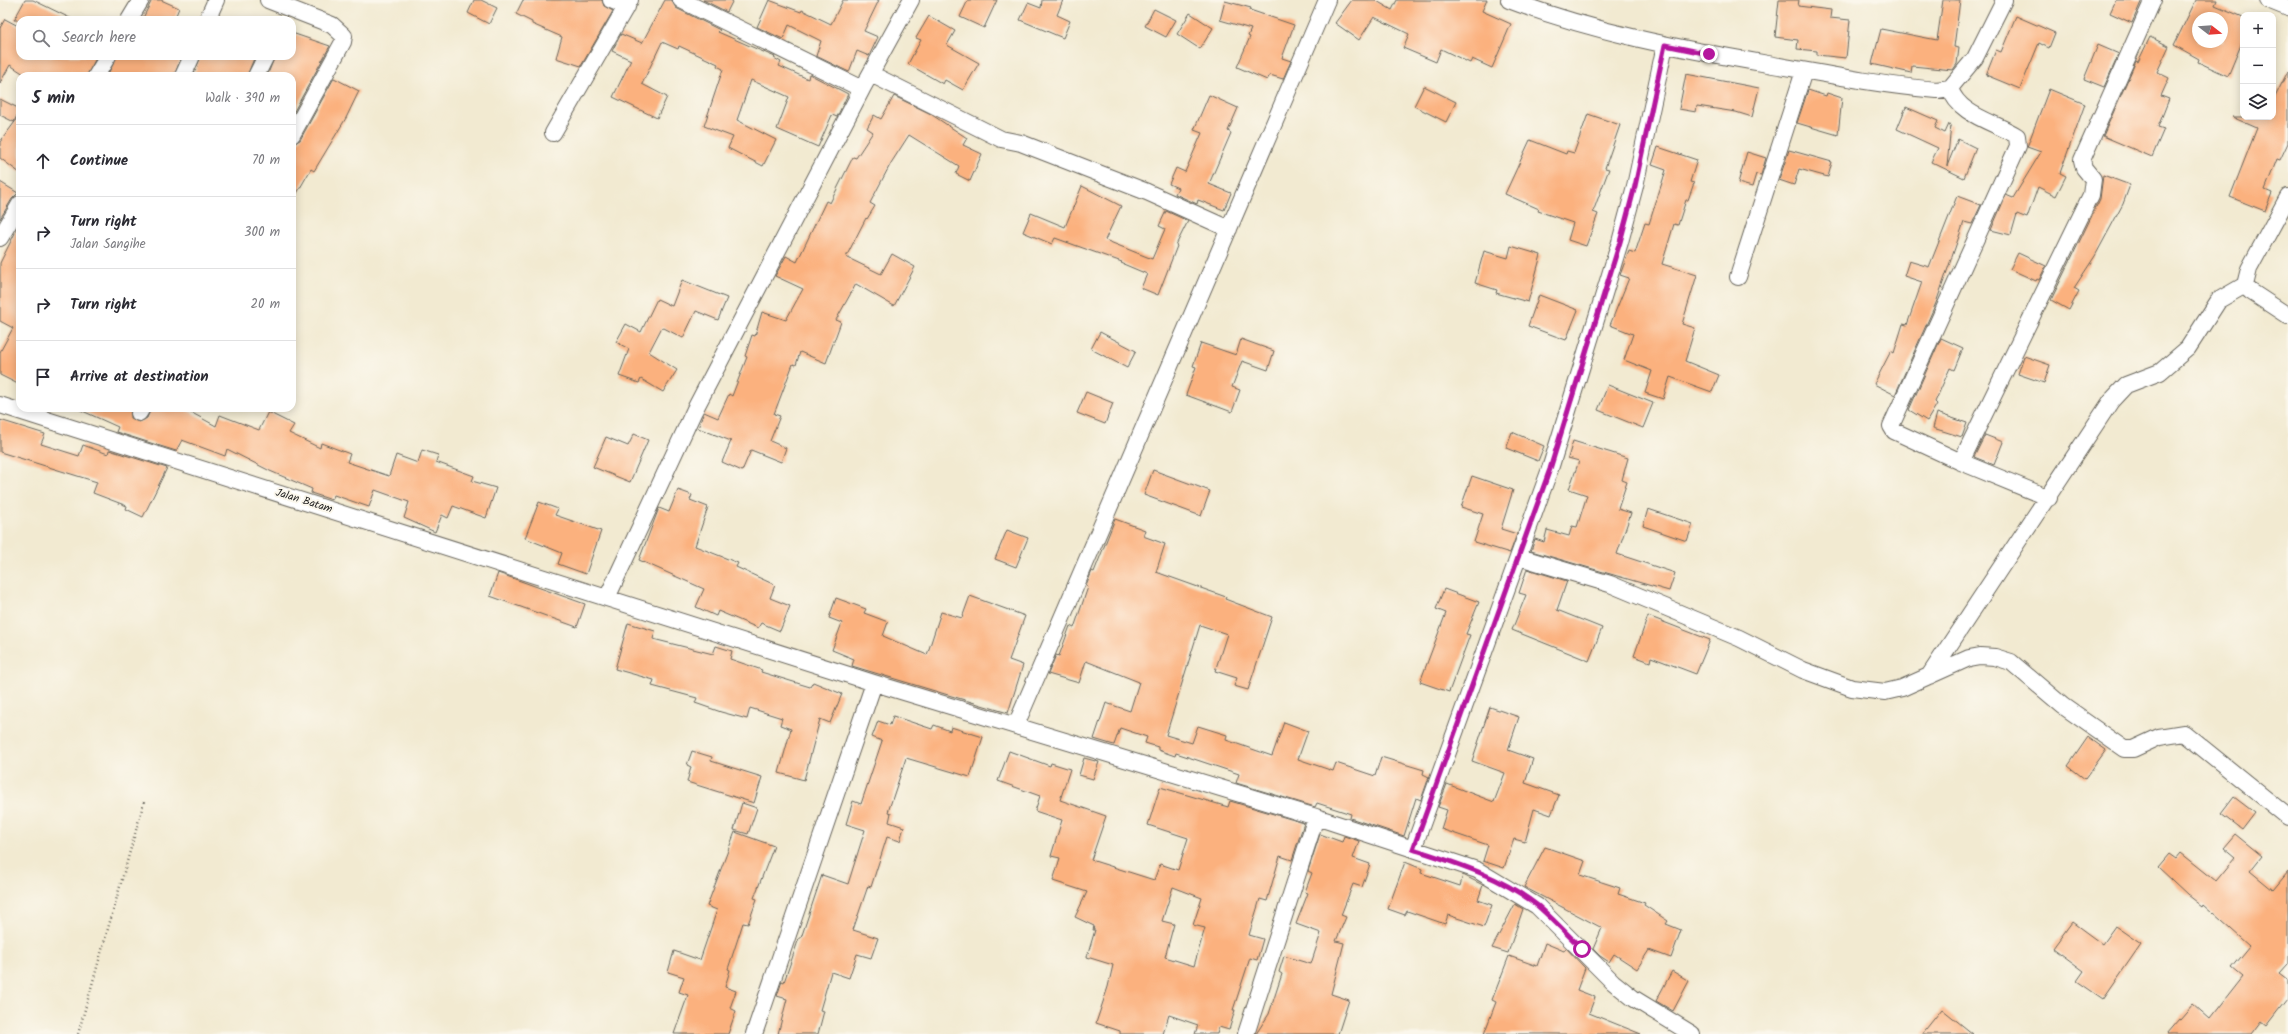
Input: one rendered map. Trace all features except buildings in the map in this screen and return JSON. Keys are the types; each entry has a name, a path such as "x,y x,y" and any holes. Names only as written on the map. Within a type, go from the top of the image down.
{"street":[{"path":"131,16 141,0"},
{"path":"209,16 216,0"},
{"path":"268,0 287,14"},
{"path":"553,133 628,4 611,0"},
{"path":"680,0 862,89"},
{"path":"607,598 694,411 862,89 911,0"},
{"path":"1016,725 1328,0"},
{"path":"1509,0 1564,18 1665,45 1804,71 1906,87 1937,90 1950,88 1975,58 2004,0"},
{"path":"1961,462 2091,195 2093,179 2084,168 2082,160 2153,0"},
{"path":"2268,0 2288,8"},
{"path":"296,17 336,28 342,32 344,38 296,128"},
{"path":"1413,849 1550,469 1620,242 1635,186 1665,45"},
{"path":"98,72 106,60"},
{"path":"185,72 190,60"},
{"path":"258,72 264,60"},
{"path":"1738,277 1804,71"},
{"path":"870,74 1001,138 1021,143 1147,192 1229,229"},
{"path":"1950,88 1956,102 1970,112 2017,136 2018,146 1891,426 1894,431 1961,462 2049,498"},
{"path":"1929,676 2049,498 2111,402 2126,384 2160,372 2188,348 2219,300 2245,285 2250,269 2288,197"},
{"path":"0,238 16,211"},
{"path":"2245,285 2288,316"},
{"name":"Jalan Batam","path":"0,405 16,410"},
{"name":"Jalan Batam","path":"22,412 874,683 1316,817 1477,870 1537,906 1613,982 1633,998 1692,1034"},
{"path":"1519,557 1610,584 1739,638 1803,670 1852,688 1885,692 1902,688 1980,656 1995,657 2011,662 2064,706 2124,749 2133,749 2159,737 2184,733 2288,817"},
{"path":"754,1034 874,683"},
{"path":"1246,1034 1316,817"}],"path":[{"path":"78,1034 144,802"}],"route":[{"path":"1582,949 1537,906 1506,886 1477,870 1413,849 1550,469 1583,365 1620,242 1635,186 1665,45 1709,54"}]}
